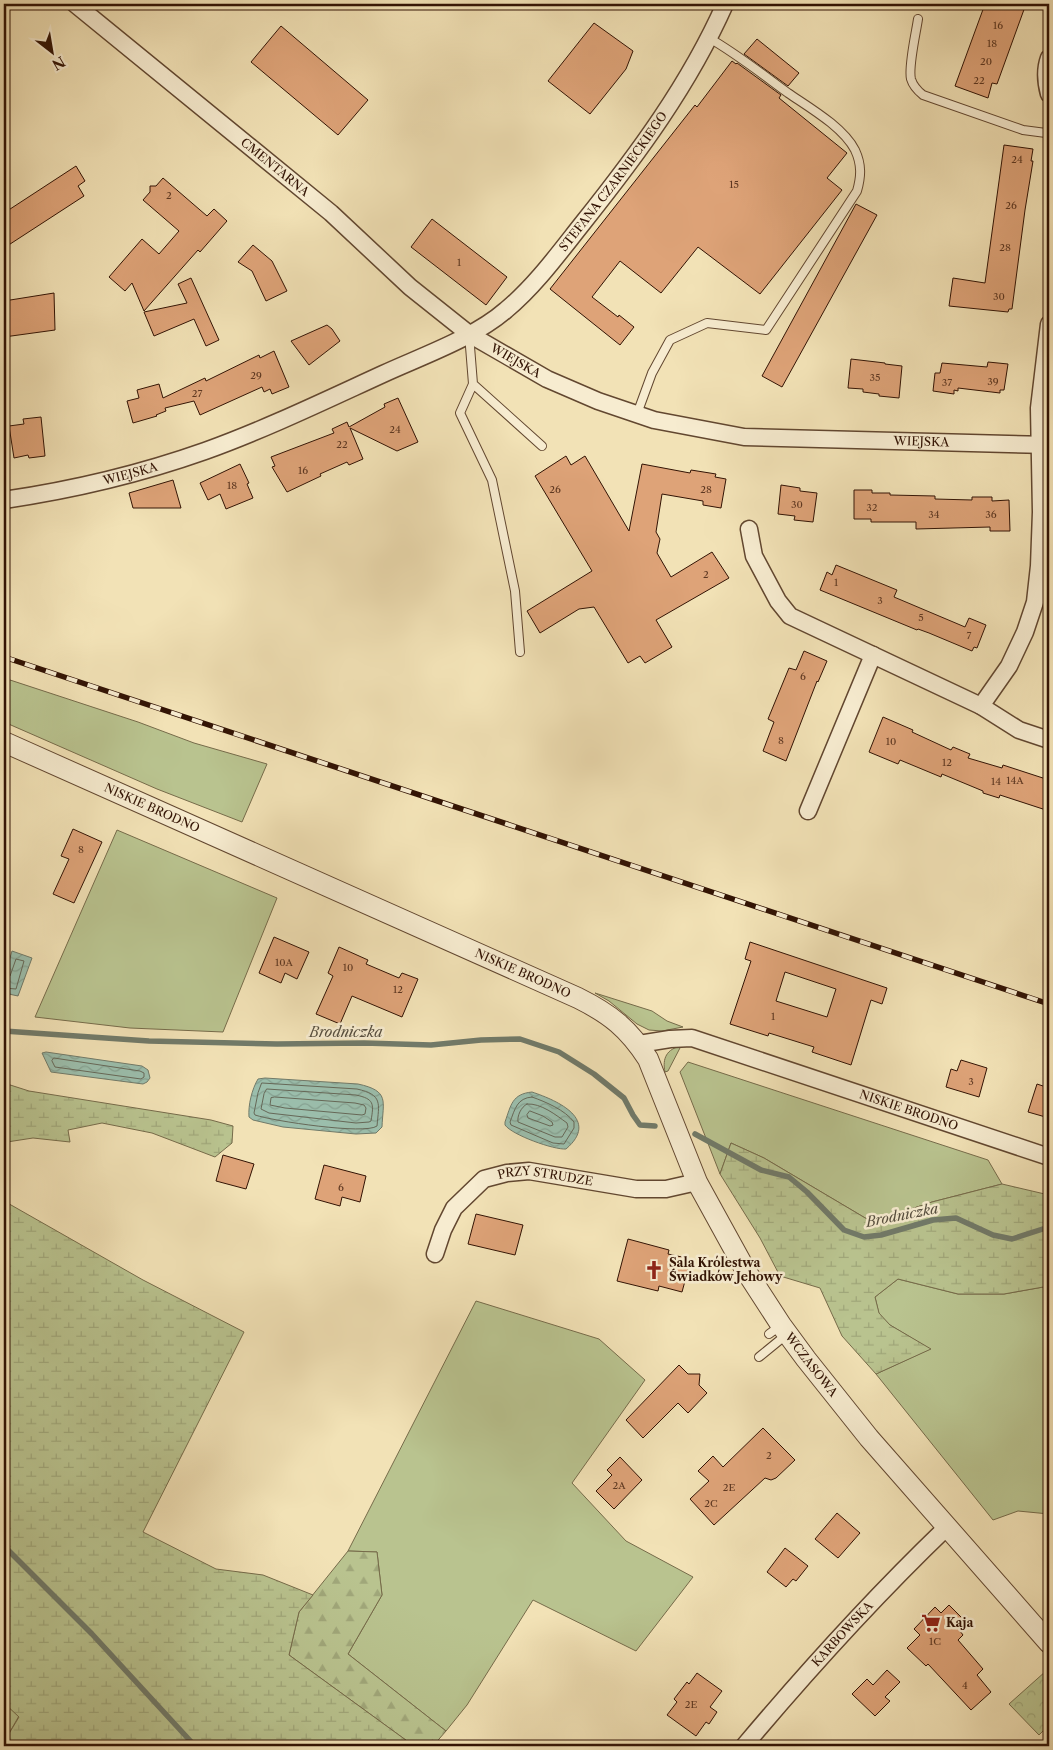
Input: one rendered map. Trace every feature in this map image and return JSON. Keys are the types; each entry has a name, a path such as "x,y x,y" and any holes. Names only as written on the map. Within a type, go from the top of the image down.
{"street":[{"name":"CMENTARNA","path":"75,4 331,213 410,287 468,334"},
{"name":"STEFANA CZARNIECKIEGO","path":"468,334 505,312 526,291 627,168 667,111 696,63 725,4"},
{"path":"1049,58 1047,86 1049,94"},
{"path":"981,706 1009,666 1026,632 1035,602 1039,566 1044,445 1039,408 1049,324"},
{"name":"WIEJSKA","path":"4,500 39,495 124,476 205,451 284,420 468,334 547,379 598,401 654,420 744,437 1044,445"},
{"path":"749,529 754,556 778,601 790,616 981,706 1019,730 1049,740"},
{"path":"808,811 873,655"},
{"name":"NISKIE BRODNO","path":"4,742 578,998 604,1011 624,1028 638,1044 692,1038 1049,1157"},
{"name":"WCZASOWA","path":"638,1044 658,1080 697,1182 779,1331 844,1409 1049,1643"},
{"name":"PRZY STRUDZE","path":"435,1254 443,1230 454,1208 484,1179 507,1173 529,1171 636,1189 666,1189 697,1182"},
{"name":"KARBOWSKA","path":"744,1746 789,1693 892,1582 947,1528"}],"lane":[{"path":"918,19 911,79 923,95 1024,130 1049,132"},
{"path":"637,414 652,373 670,340 708,323 766,330 857,192 861,176 855,150 846,137 825,119 728,49 708,38"},
{"path":"468,334 473,384 460,414 492,480 515,591 520,652"},
{"path":"473,384 542,446"},
{"path":"759,1357 779,1331"}],"green space":[{"path":"4,678 138,722 194,743 267,764 242,822 157,789 4,722"},
{"path":"117,830 277,898 223,1032 130,1028 35,1017"},
{"path":"595,993 652,1011 667,1021 683,1027 662,1031 649,1030 637,1024 609,1001"},
{"path":"681,1046 668,1071 665,1072 665,1058 672,1049"},
{"path":"688,1062 988,1160 1002,1184 932,1202 872,1222 764,1158 731,1143 720,1174 680,1072"},
{"path":"4,1083 29,1091 211,1120 233,1126 232,1143 215,1157 152,1133 102,1123 68,1130 70,1142 33,1138 7,1142 4,1149"},
{"path":"731,1143 764,1158 872,1222 932,1202 1002,1184 1049,1195 1049,1286 1004,1294 958,1294 898,1279 875,1297 879,1313 890,1325 931,1349 876,1374 842,1336 820,1288 780,1276 760,1238 720,1174"},
{"path":"4,1201 143,1280 244,1332 143,1532 216,1569 263,1575 313,1595 299,1612 289,1655 414,1746 250,1746 228,1740 224,1746 4,1745 19,1717 4,1703"},
{"path":"898,1279 958,1294 1004,1294 1049,1286 1049,1514 1018,1511 993,1520 876,1374 930,1349 890,1325 879,1314 875,1297"},
{"path":"476,1301 599,1339 645,1380 572,1483 626,1541 693,1577 636,1651 533,1600 467,1705 446,1731 348,1654 382,1595 377,1552 348,1551"},
{"path":"348,1551 377,1552 382,1595 348,1654 446,1731 433,1746 414,1746 289,1655 299,1612"},
{"path":"1046,1671 1049,1675 1049,1725 1039,1735 1009,1704"},
{"path":"4,1703 19,1716 4,1742"}],"water":[{"path":"12,951 32,958 18,996 4,993 4,979"},
{"path":"46,1052 142,1066 148,1070 150,1078 143,1084 51,1072 42,1053"},
{"path":"258,1079 358,1084 368,1087 375,1090 382,1098 382,1127 376,1133 356,1134 283,1127 253,1120 249,1117 252,1092"},
{"path":"532,1092 564,1106 577,1121 579,1129 575,1139 566,1149 534,1141 516,1133 505,1125 513,1101 520,1095"}],"building":[{"path":"985,4 1026,4 997,84 992,83 988,98 955,86"},
{"path":"594,23 633,51 626,69 590,114 548,81"},
{"path":"281,26 368,100 338,135 251,62"},
{"path":"757,39 799,73 788,86 744,54"},
{"path":"732,61 781,95 779,98 847,153 827,178 842,190 760,294 698,247 661,293 620,261 592,297 634,327 620,345 550,289"},
{"path":"1004,145 1033,149 1031,161 1033,161 1012,309 1009,309 1008,312 949,306 953,278 985,283"},
{"path":"76,166 85,181 78,186 84,196 4,248 4,213"},
{"path":"163,178 207,216 214,209 227,221 200,252 198,250 144,311 132,283 125,291 109,277 142,239 159,254 179,231 143,200 150,192 150,186 156,186"},
{"path":"856,204 877,215 782,387 762,376"},
{"path":"432,219 507,277 486,305 411,247"},
{"path":"253,245 272,261 287,291 266,301 252,271 238,262"},
{"path":"191,278 219,340 206,346 194,319 154,336 144,312 187,303 178,284"},
{"path":"54,293 55,330 4,337 4,301"},
{"path":"327,325 340,341 309,365 291,341"},
{"path":"274,351 289,387 272,394 270,389 264,392 262,387 200,415 194,401 165,408 166,411 157,416 133,423 127,401 139,398 137,390 159,384 163,398 205,378 206,381 259,355 260,358"},
{"path":"851,359 902,366 899,398 863,392 863,389 848,388"},
{"path":"988,362 1008,364 1004,390 1000,390 1000,393 958,388 958,391 954,390 954,394 933,391 935,373 940,373 942,363 987,367"},
{"path":"398,398 418,442 397,451 350,428 363,459 349,465 347,462 287,492 272,467 275,466 271,457 334,433 332,429 347,422 349,427 385,407 384,404"},
{"path":"41,417 45,456 29,458 28,455 14,458 9,426 24,424 23,419"},
{"path":"566,456 571,465 585,456 629,531 642,464 690,473 691,470 716,474 715,477 726,479 721,508 703,505 703,501 662,494 656,532 660,539 657,553 671,577 712,552 729,578 656,620 672,647 645,663 640,656 628,663 594,607 579,609 540,633 527,611 592,571 535,476"},
{"path":"240,464 249,483 247,484 253,498 226,509 220,494 208,500 200,483"},
{"path":"173,480 181,508 133,508 129,493"},
{"path":"781,485 800,488 800,491 817,493 813,522 794,520 795,516 778,514"},
{"path":"854,490 872,490 872,493 890,493 890,495 935,496 935,499 972,500 972,497 992,497 992,501 1009,500 1010,531 990,531 990,527 916,529 916,522 871,522 871,519 854,519"},
{"path":"836,565 897,590 894,597 965,627 969,618 986,625 977,648 974,647 972,651 820,590 827,572 832,575"},
{"path":"804,651 827,661 817,681 786,761 763,751 774,722 768,719 789,668 796,670"},
{"path":"883,717 951,750 953,747 970,754 968,758 1002,768 1003,765 1049,780 1049,811 1000,795 999,798 983,793 983,791 942,774 941,777 900,760 898,764 869,752"},
{"path":"73,829 102,842 74,903 53,894 69,859 61,856"},
{"path":"274,937 309,952 297,979 285,973 281,983 259,973"},
{"path":"750,942 887,988 882,1004 871,1000 851,1065 812,1052 814,1047 769,1033 768,1036 730,1024 751,961 745,959","holes":["785,972 836,989 827,1017 776,1001"]},
{"path":"339,947 368,960 366,964 399,978 402,973 418,979 402,1017 352,996 340,1024 316,1014 333,976 328,973"},
{"path":"961,1060 987,1068 979,1097 946,1087 951,1069 957,1071"},
{"path":"1037,1084 1049,1088 1049,1118 1028,1112"},
{"path":"223,1155 254,1164 246,1189 216,1181"},
{"path":"324,1165 366,1176 360,1202 342,1197 340,1206 315,1199"},
{"path":"476,1214 523,1225 515,1255 468,1244"},
{"name":"Sala Królestwa Świadków Jehowy","path":"628,1239 669,1250 668,1254 691,1259 682,1292 659,1286 658,1291 617,1281"},
{"path":"679,1365 688,1374 700,1374 699,1385 707,1393 688,1413 678,1403 643,1438 626,1420"},
{"path":"763,1428 795,1460 776,1478 771,1480 765,1478 714,1525 690,1499 709,1481 698,1471 713,1456 723,1467"},
{"path":"620,1457 642,1480 614,1509 596,1491 612,1475 607,1470"},
{"path":"837,1513 860,1533 838,1558 815,1539"},
{"path":"785,1548 808,1566 796,1581 793,1579 786,1587 767,1572"},
{"path":"949,1605 967,1623 960,1631 963,1635 958,1640 983,1669 977,1675 991,1692 971,1710 928,1664 926,1666 907,1648 920,1635 914,1629 935,1607 941,1613"},
{"path":"887,1670 900,1682 885,1697 890,1701 875,1716 852,1694 867,1679 873,1685"},
{"path":"697,1673 722,1691 710,1707 717,1712 709,1724 706,1722 696,1736 667,1715 677,1702 674,1699 687,1682 689,1684"}],"waterway":[{"name":"Brodniczka","path":"4,1031 149,1041 277,1044 364,1043 431,1045 481,1040 520,1039 559,1052 594,1074 624,1098 640,1125 655,1126"},
{"name":"Brodniczka","path":"695,1134 761,1170 789,1177 807,1192 844,1230 864,1237 881,1235 933,1220 956,1218 993,1235 1012,1239 1049,1227"},
{"path":"4,1546 92,1634 195,1746"}],"railway":[{"path":"4,657 1049,1004"}],"place":[{"name":"Sala Królestwa Świadków Jehowy","path":"654,1270"},
{"name":"Kaja","path":"931,1623"}]}
